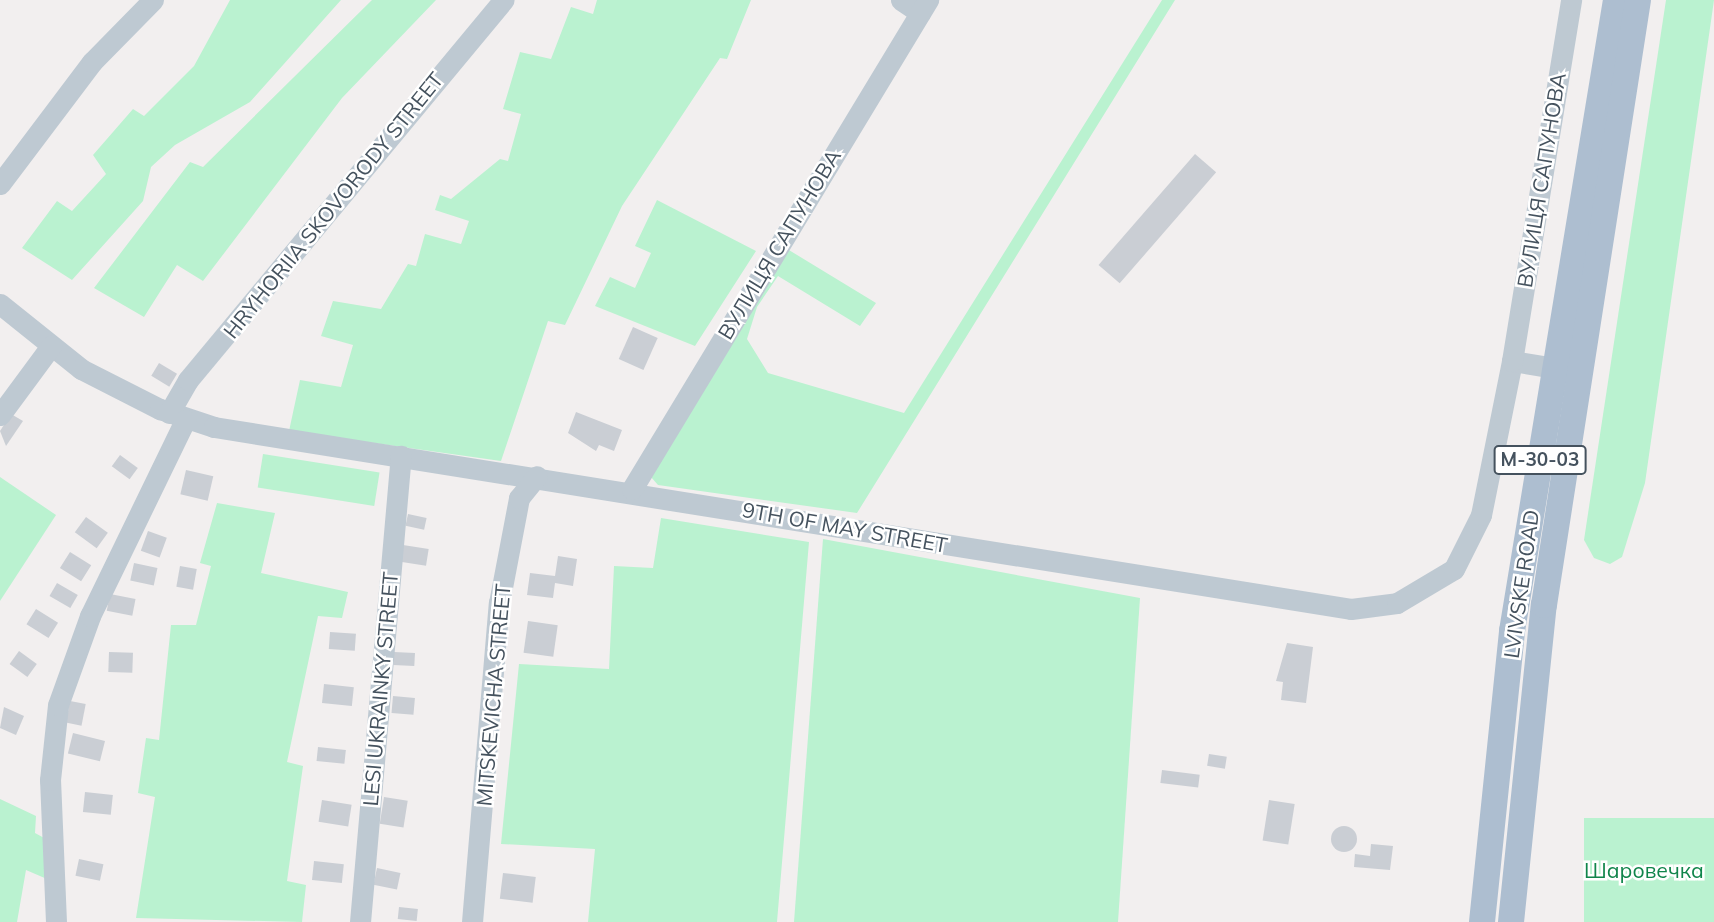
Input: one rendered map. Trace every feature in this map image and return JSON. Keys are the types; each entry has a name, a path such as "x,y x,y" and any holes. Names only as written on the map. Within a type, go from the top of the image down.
{"main road":[{"name":"LVIVSKE ROAD","path":"1482,922 1513,631 1616,0"},
{"name":"LVIVSKE ROAD","path":"1511,922 1544,606 1638,0"}],"street":[{"path":"0,184 92,62 153,0"},
{"name":"HRYHORIIA SKOVORODY STREET","path":"56,922 50,780 58,705 90,616 177,416 188,380 503,0"},
{"path":"901,0 924,6"},
{"name":"ВУЛИЦЯ САПУНОВА","path":"1512,360 1571,0"},
{"name":"ВУЛИЦЯ САПУНОВА","path":"632,489 924,6"},
{"name":"9TH OF MAY STREET","path":"0,303 81,369 177,416 401,456 632,489 1302,603 1380,607 1424,591 1467,553 1481,515 1512,360"},
{"path":"0,415 51,346"},
{"path":"1512,360 1555,368"},
{"name":"LESI UKRAINKY STREET","path":"360,922 401,456"},
{"name":"MITSKEVICHA STREET","path":"472,922 499,603 519,498 537,476"}],"green space":[{"path":"230,0 341,0 250,102 175,145 151,167 143,201 72,280 22,248 57,201 72,211 106,174 93,155 133,109 144,116 194,66"},
{"path":"372,0 436,0 342,98 203,281 177,265 144,317 94,288 190,162 203,167"},
{"path":"597,0 751,0 727,59 720,58 622,206 565,325 548,321 501,461 289,431 300,380 341,387 353,345 321,336 333,301 381,309 408,264 416,266 425,234 461,244 469,221 435,210 440,195 451,199 500,159 508,161 521,114 503,109 520,52 551,59 571,7 593,14"},
{"path":"1162,0 1175,0 857,513 658,485 644,469 779,244 876,303 860,326 778,276 757,307 747,339 768,373 904,413"},
{"path":"1666,0 1714,0 1645,483 1622,557 1610,564 1594,558 1584,540"},
{"path":"657,200 756,251 695,346 595,306 610,277 635,288 651,253 635,246"},
{"path":"263,454 380,472 374,506 258,488"},
{"path":"0,477 56,515 0,601"},
{"path":"217,503 275,513 261,573 348,592 342,618 318,616 287,762 303,766 287,881 306,885 302,922 136,918 155,797 138,793 146,738 159,740 171,625 196,625 211,566 200,563"},
{"path":"661,518 809,542 777,922 588,922 595,849 501,844 519,664 609,669 614,566 653,568"},
{"path":"823,539 1140,598 1118,922 794,922"},
{"path":"0,799 36,816 35,833 46,839 47,879 26,870 17,922 0,922"},
{"name":"Шаровечка","path":"1584,818 1714,818 1714,922 1584,922"}],"building":[{"path":"1195,154 1216,172 1120,283 1099,265"},
{"path":"633,327 658,338 643,370 619,359"},
{"path":"159,363 177,374 169,387 151,376"},
{"path":"576,412 622,430 614,451 599,445 596,451 568,433"},
{"path":"11,414 23,421 6,446 0,431"},
{"path":"120,455 138,468 130,479 112,466"},
{"path":"186,470 213,476 208,501 180,494"},
{"path":"408,514 427,518 424,530 406,526"},
{"path":"86,517 108,533 97,548 75,532"},
{"path":"148,531 167,538 160,558 141,551"},
{"path":"403,545 429,549 426,566 400,562"},
{"path":"70,552 91,565 81,581 60,568"},
{"path":"558,556 577,559 573,586 555,583 553,598 527,595 530,573 555,576"},
{"path":"134,563 157,568 154,586 130,581"},
{"path":"180,566 197,569 193,590 176,587"},
{"path":"57,583 78,595 70,608 50,596"},
{"path":"110,594 136,599 132,616 107,611"},
{"path":"36,609 58,623 49,638 26,624"},
{"path":"528,621 558,625 553,657 524,653"},
{"path":"330,632 356,634 355,651 329,649"},
{"path":"1287,643 1313,647 1306,703 1281,700 1283,682 1276,681"},
{"path":"19,651 37,664 27,677 10,664"},
{"path":"109,652 133,653 132,673 108,672"},
{"path":"394,652 415,653 414,666 393,665"},
{"path":"324,684 354,687 352,706 322,703"},
{"path":"393,696 415,698 413,715 392,713"},
{"path":"70,701 86,704 82,726 66,723"},
{"path":"4,707 24,716 16,735 0,728"},
{"path":"73,733 105,741 100,761 68,753"},
{"path":"318,747 346,750 344,764 317,761"},
{"path":"1209,754 1227,757 1225,769 1207,766"},
{"path":"1162,770 1200,775 1198,788 1160,783"},
{"path":"85,792 113,795 111,815 83,812"},
{"path":"384,797 408,801 403,827 380,824"},
{"path":"322,800 352,805 348,826 319,822"},
{"path":"1269,800 1295,804 1288,845 1263,840"},
{"path":"1344,826 1353,830 1357,839 1353,848 1344,852 1335,848 1331,839 1335,830"},
{"path":"1371,844 1393,846 1390,870 1354,867 1355,854 1370,856"},
{"path":"79,859 103,864 100,881 75,876"},
{"path":"314,861 344,864 342,883 312,880"},
{"path":"377,868 400,873 397,890 373,885"},
{"path":"503,873 536,877 533,903 500,899"},
{"path":"399,907 418,909 417,921 398,919"}]}
